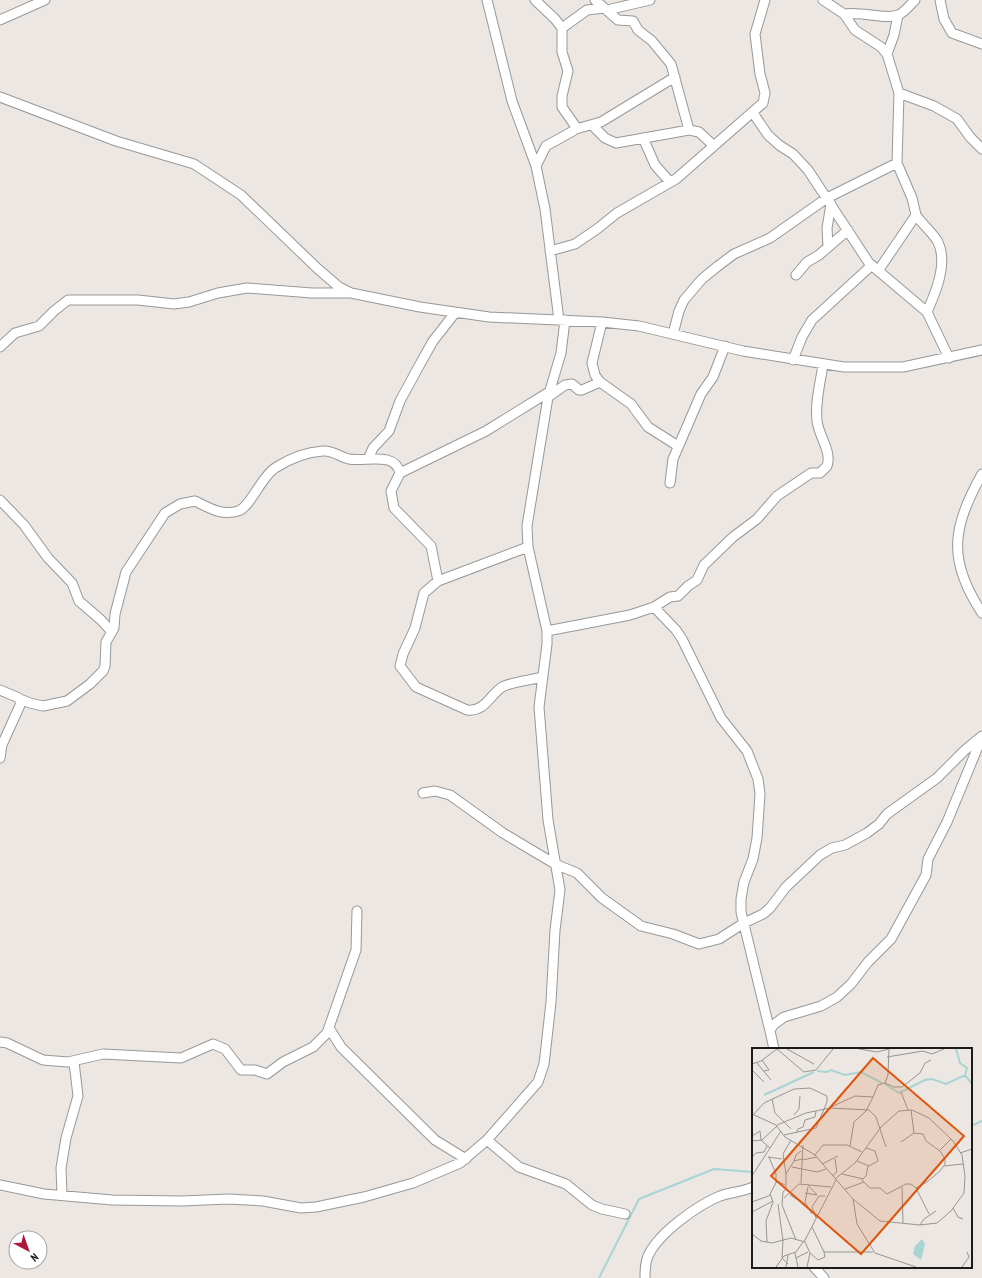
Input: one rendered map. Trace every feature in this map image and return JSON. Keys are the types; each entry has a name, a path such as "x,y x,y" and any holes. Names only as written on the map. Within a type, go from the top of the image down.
{"street":[{"path":"0,20 45,0"},
{"path":"0,1185 44,1194 62,1194 112,1200 182,1201 228,1199 264,1202 301,1208 316,1207 364,1197 406,1185 454,1166 487,1140 533,1088 540,1077 544,1064 551,1002 555,930 560,890 548,820 539,707 542,677 548,644 547,631 528,547 527,526 543,438 548,395 561,353 562,320 550,251 545,209 536,166 512,101 487,0"},
{"path":"535,0 555,19 562,28 562,52 568,71 562,96 562,107 576,129"},
{"path":"596,0 618,20 633,21 638,30 652,41 670,61 689,130"},
{"path":"562,28 587,10 606,9 650,0"},
{"path":"550,251 575,244 617,213 679,176 753,113 765,100 755,34 765,0"},
{"path":"823,0 844,14 855,30 881,47 887,54 899,93 897,163 912,198 916,215 938,241 941,262 934,296 927,312"},
{"path":"844,14 854,12 890,17 898,15 914,0"},
{"path":"940,0 944,19 952,33 982,44"},
{"path":"887,54 894,35 898,15"},
{"path":"536,166 546,146 576,129 592,125 608,118 675,77"},
{"path":"899,93 934,106 957,119 982,149"},
{"path":"0,97 116,141 194,164 241,195 318,269 339,287 351,293"},
{"path":"753,113 768,135 779,145 793,154 808,170 875,268 927,312 949,358"},
{"path":"592,125 605,138 616,143 689,130 699,132 714,146"},
{"path":"643,138 655,165 670,182"},
{"path":"673,334 679,311 684,300 702,279 734,254 770,238 829,201 897,163"},
{"path":"828,247 827,228 829,201"},
{"path":"793,360 802,337 812,320 875,268 916,215"},
{"path":"796,275 807,262 848,230"},
{"path":"0,347 15,333 39,326 54,310 68,300 138,300 174,304 189,302 218,293 248,288 312,294 351,293 455,313 489,317 602,322 639,326 725,346 823,365 862,368 903,367 982,350"},
{"path":"368,459 373,448 389,431 400,401 433,341 455,313"},
{"path":"602,322 592,363 595,375 600,382 631,404 648,427 678,446"},
{"path":"670,483 672,462 678,446 703,390 713,377 725,346"},
{"path":"547,631 614,619 654,607 667,599 679,595 697,580 704,565 733,537 757,519 781,493 810,473 820,473 827,466 828,455 817,420 818,398 823,365"},
{"path":"438,581 431,546 394,508 391,491 400,473 480,434 567,384 573,384 578,390 582,390 600,382"},
{"path":"0,690 30,704 43,706 67,701 74,697 103,671 105,666 106,642 112,632 126,572 161,518 170,509 180,504 195,501 213,511 240,511 246,506 266,476 288,460 325,450 350,459 384,459 392,462 399,469 400,473"},
{"path":"982,474 970,496 963,515 956,549 966,586 982,613"},
{"path":"0,500 24,525 48,558 72,583 79,601 101,620 112,632"},
{"path":"528,547 438,581 424,593 415,628 400,662 402,670 416,687 467,710 474,711 486,704 505,686 542,677"},
{"path":"654,607 676,630 682,639 721,718 747,751 758,779 760,794 757,838 741,899 744,923 774,1048"},
{"path":"0,758 2,745 20,707 20,699"},
{"path":"423,792 435,791 450,795 502,833 555,864 577,873 602,898 646,929 673,934 699,944 719,939 766,911 786,887 820,855 832,848 845,845 867,833 879,824 886,814 937,778 965,750 982,737"},
{"path":"770,1031 773,1025 784,1017 821,1006 837,997 851,984 868,962 891,939 926,875 928,859 947,822 982,737"},
{"path":"0,1042 7,1043 43,1060 74,1062 103,1054 181,1058 213,1044 225,1049 242,1070 255,1070 265,1074 283,1062 313,1047 324,1037 329,1028 356,950 357,911"},
{"path":"329,1028 341,1047 435,1140 466,1158"},
{"path":"62,1194 61,1168 66,1138 78,1096 74,1062"},
{"path":"487,1140 519,1167 566,1184 592,1205 602,1209 625,1214"},
{"path":"645,1278 645,1267 648,1255 664,1235 697,1207 722,1195 742,1192 752,1187"},
{"path":"815,1268 824,1278"}],"waterway":[{"path":"972,1126 982,1121"},
{"path":"599,1278 639,1199 714,1169 752,1172"}]}
